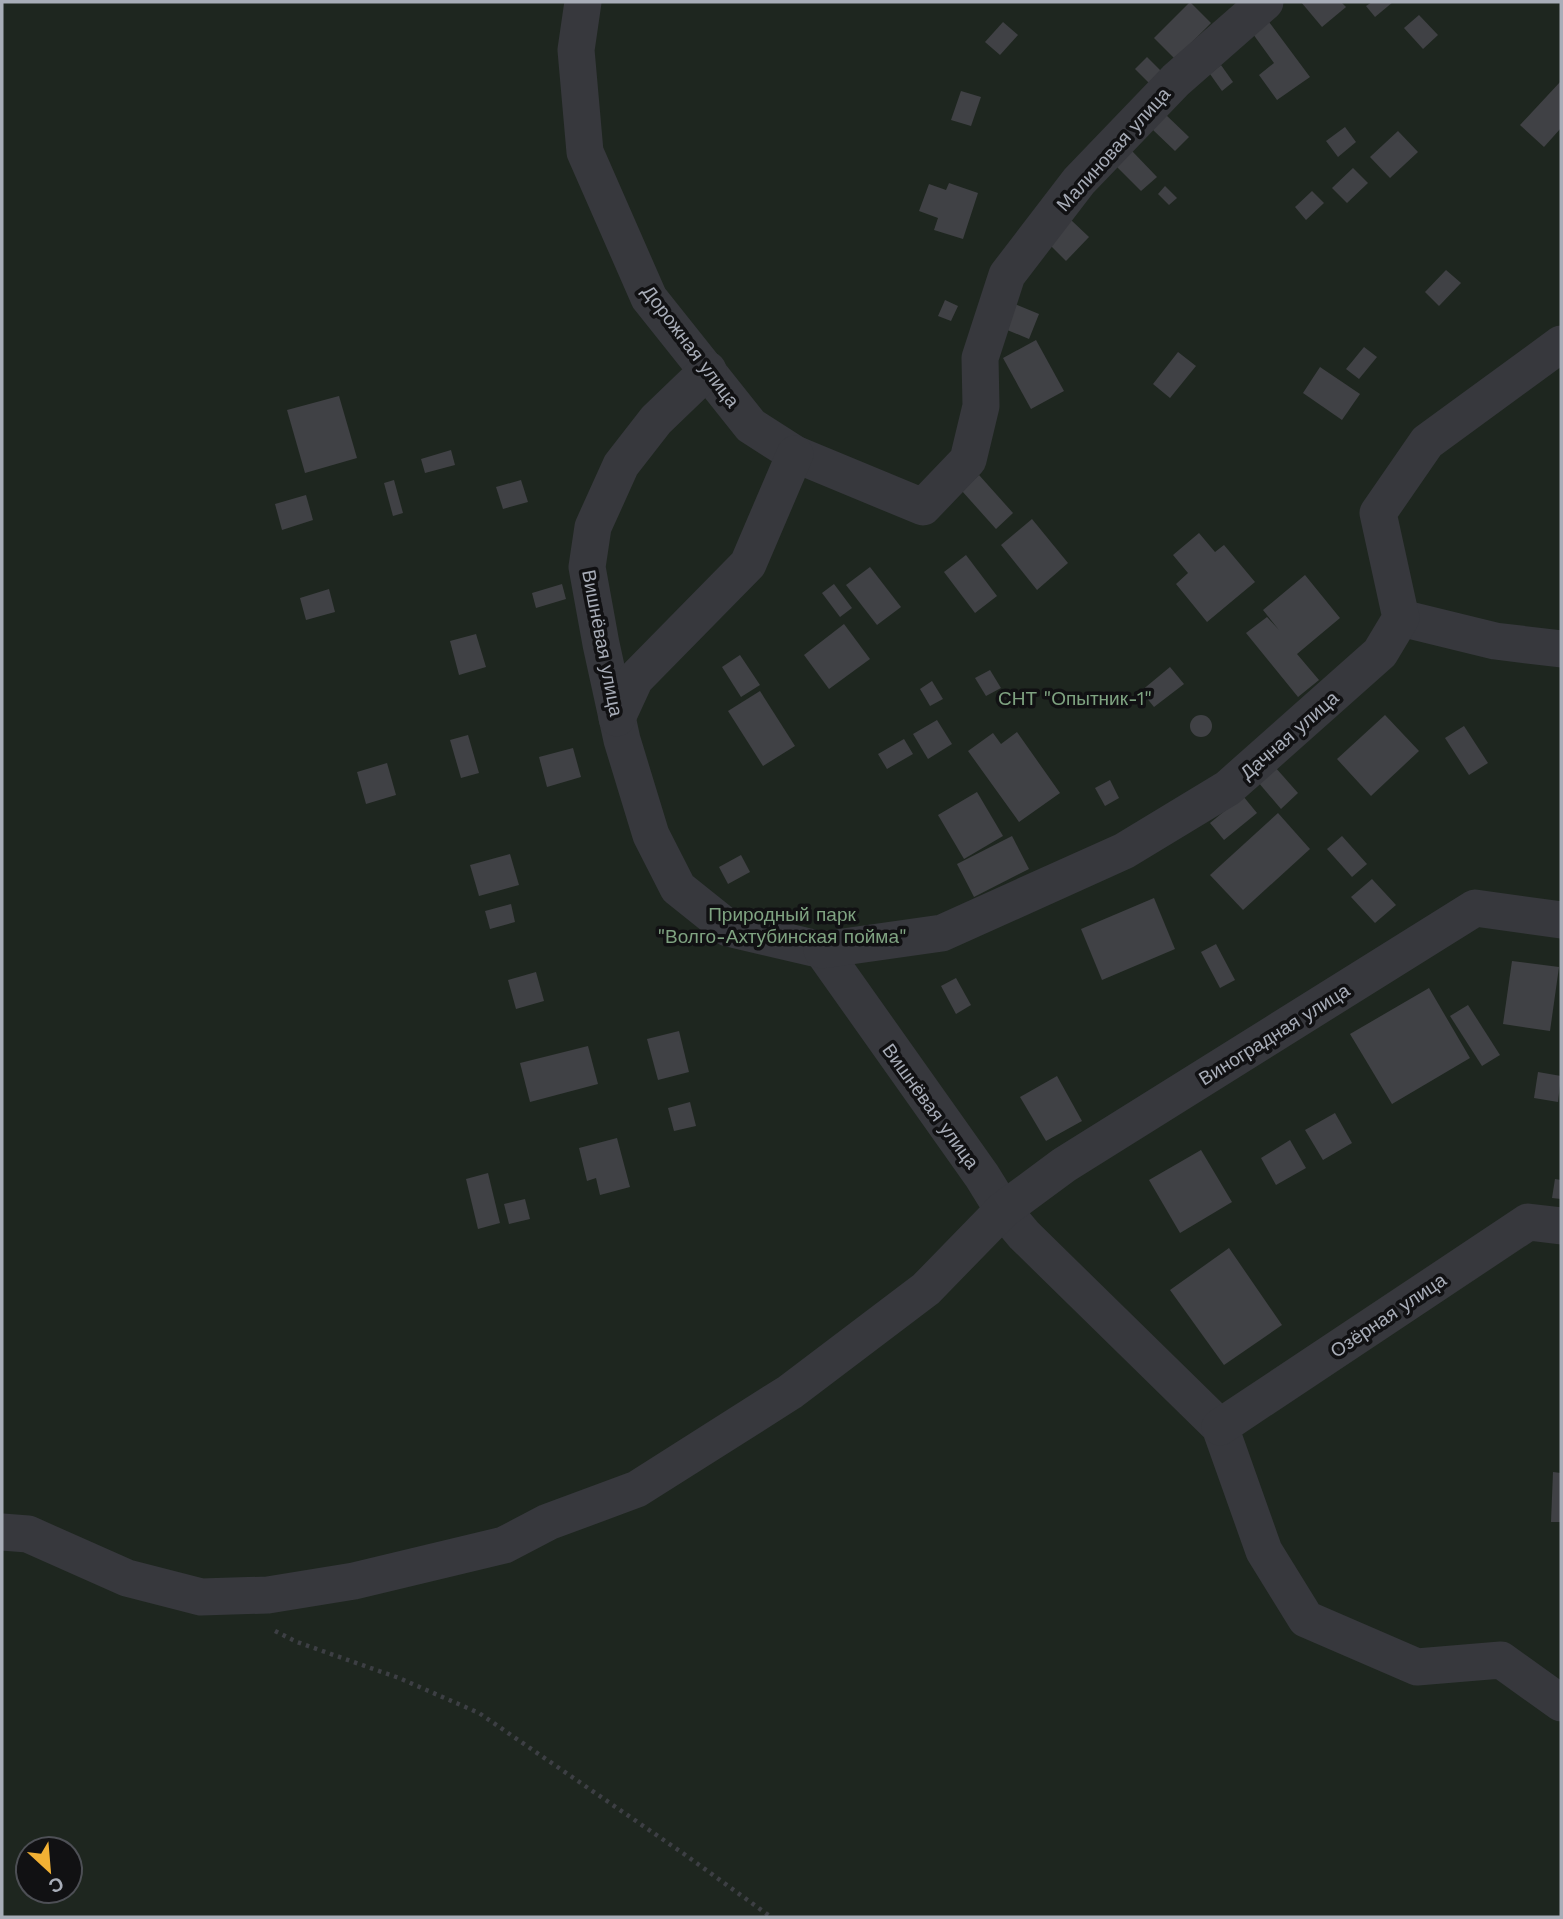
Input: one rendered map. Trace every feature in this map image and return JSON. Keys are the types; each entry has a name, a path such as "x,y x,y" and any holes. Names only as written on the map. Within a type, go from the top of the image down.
{"street":[{"name":"Дорожная улица","path":"583,2 576,50 585,152 649,298 751,426 795,454 923,507"},
{"name":"Малиновая улица","path":"923,507 968,460 981,406 980,358 1007,275 1079,181 1176,80 1265,2"},
{"path":"1561,344 1427,442 1378,513 1401,618 1495,641 1561,649"},
{"name":"Вишнёвая улица","path":"708,370 656,420 621,465 593,527 587,567 617,718 651,835 678,888 727,928 821,950 982,1176 1003,1210 1024,1235 1220,1427 1264,1551 1306,1619 1417,1667 1501,1660 1561,1703"},
{"path":"617,718 635,679 748,564 795,454"},
{"name":"Дачная улица","path":"821,950 942,933 1124,851 1228,788 1380,653 1401,618"},
{"name":"Виноградная улица","path":"2,1532 29,1534 127,1578 201,1597 268,1595 354,1581 504,1545 548,1522 637,1489 790,1392 926,1289 1003,1210 1064,1165 1475,908 1561,920"},
{"name":"Озёрная улица","path":"1220,1427 1528,1222 1561,1226"}],"path":[{"path":"273,1630 297,1642 399,1678 479,1713 771,1917"}],"green space":[{"name":"Природный парк \"Волго-Ахтубинская пойма\"","path":"2,2 1561,2 1561,1917 2,1917"}],"building":[{"path":"1190,2 1211,23 1175,59 1154,38"},
{"path":"1301,2 1341,2 1346,7 1322,27"},
{"path":"1372,2 1393,2 1375,17 1366,6"},
{"path":"1419,15 1438,35 1423,49 1404,28"},
{"path":"1003,22 1018,35 1000,55 985,42"},
{"path":"1269,22 1310,77 1277,100 1259,75 1274,63 1253,34"},
{"path":"1147,57 1164,74 1152,86 1135,69"},
{"path":"1221,65 1233,82 1222,91 1210,74"},
{"path":"1561,81 1561,128 1544,147 1520,125"},
{"path":"961,91 981,97 971,126 951,120"},
{"path":"1165,114 1189,137 1175,151 1152,129"},
{"path":"1345,127 1356,142 1338,157 1326,141"},
{"path":"1398,131 1418,152 1390,178 1370,157"},
{"path":"1132,151 1157,177 1141,191 1116,166"},
{"path":"1353,168 1368,183 1347,203 1332,188"},
{"path":"949,183 978,193 963,239 934,230 938,218 919,211 929,184 946,190"},
{"path":"1165,186 1177,198 1169,205 1158,194"},
{"path":"1312,191 1324,203 1306,220 1295,207"},
{"path":"1071,220 1089,237 1066,261 1049,244"},
{"path":"1446,270 1461,283 1439,306 1425,292"},
{"path":"945,300 958,306 951,321 938,316"},
{"path":"1010,302 1039,314 1029,339 1000,327"},
{"path":"1036,340 1064,391 1031,409 1003,358"},
{"path":"1364,347 1377,357 1359,379 1346,369"},
{"path":"1178,352 1196,366 1170,398 1153,384"},
{"path":"1320,367 1360,394 1342,420 1303,393"},
{"path":"339,396 357,458 305,473 287,410"},
{"path":"451,450 455,465 425,473 421,459"},
{"path":"979,475 1013,513 996,529 962,491"},
{"path":"394,480 403,513 393,516 384,483"},
{"path":"521,480 528,502 503,509 496,487"},
{"path":"306,495 313,520 282,530 275,504"},
{"path":"1032,519 1068,563 1037,590 1001,545"},
{"path":"1199,533 1215,552 1224,545 1255,582 1207,622 1176,584 1188,573 1173,555"},
{"path":"966,555 997,596 975,613 944,572"},
{"path":"870,567 901,607 877,625 846,585"},
{"path":"1305,575 1340,618 1297,654 1319,680 1298,697 1246,633 1267,617 1279,630 1263,610"},
{"path":"562,584 566,599 536,608 532,593"},
{"path":"834,584 852,608 840,617 822,593"},
{"path":"329,589 335,612 306,620 300,598"},
{"path":"844,624 870,659 829,689 804,655"},
{"path":"476,634 486,667 459,675 450,641"},
{"path":"740,655 760,685 741,697 722,667"},
{"path":"1170,667 1184,684 1154,707 1141,691"},
{"path":"990,670 1001,688 986,696 975,678"},
{"path":"932,681 943,699 930,706 920,689"},
{"path":"760,691 795,746 763,766 728,711"},
{"path":"1197,715 1205,715 1212,722 1212,730 1205,737 1197,737 1190,730 1190,722"},
{"path":"1385,715 1419,751 1371,796 1337,759"},
{"path":"937,720 952,744 928,759 913,734"},
{"path":"1464,726 1488,763 1469,775 1445,738"},
{"path":"1017,732 1060,793 1019,822 968,751 993,733 1001,744"},
{"path":"468,735 479,773 461,778 450,740"},
{"path":"904,739 913,754 887,769 878,754"},
{"path":"573,748 581,777 547,787 539,757"},
{"path":"387,763 396,795 366,804 357,772"},
{"path":"1275,767 1298,793 1281,809 1258,782"},
{"path":"1110,780 1119,798 1105,806 1095,788"},
{"path":"977,792 1003,836 964,859 938,815"},
{"path":"1243,796 1257,813 1224,840 1210,823"},
{"path":"1278,813 1310,849 1243,910 1210,875"},
{"path":"1012,836 1029,869 974,897 957,864"},
{"path":"1342,836 1367,864 1352,877 1327,849"},
{"path":"510,854 519,885 479,896 470,865"},
{"path":"741,855 750,872 728,884 719,867"},
{"path":"1372,879 1396,905 1375,923 1351,897"},
{"path":"1154,898 1175,949 1102,980 1081,929"},
{"path":"511,904 515,922 490,929 485,911"},
{"path":"1216,944 1235,980 1220,988 1201,952"},
{"path":"1512,961 1559,967 1550,1031 1503,1024"},
{"path":"536,972 544,1001 516,1009 508,980"},
{"path":"956,978 971,1005 956,1014 941,986"},
{"path":"1429,988 1470,1058 1392,1104 1350,1034"},
{"path":"1468,1005 1500,1055 1482,1066 1450,1016"},
{"path":"679,1031 689,1072 658,1080 647,1039"},
{"path":"588,1046 598,1084 530,1102 520,1063"},
{"path":"1538,1072 1561,1076 1558,1102 1534,1098"},
{"path":"1057,1076 1082,1121 1046,1141 1020,1097"},
{"path":"690,1102 696,1126 674,1131 668,1108"},
{"path":"1335,1113 1352,1143 1323,1160 1305,1130"},
{"path":"617,1138 630,1187 600,1195 596,1178 587,1181 579,1148"},
{"path":"1290,1140 1306,1168 1276,1185 1261,1158"},
{"path":"1201,1150 1232,1202 1180,1233 1149,1180"},
{"path":"488,1173 500,1223 478,1229 466,1179"},
{"path":"1555,1179 1561,1180 1561,1199 1552,1198"},
{"path":"525,1199 530,1219 509,1224 504,1204"},
{"path":"1229,1248 1282,1325 1224,1365 1170,1290"},
{"path":"1553,1472 1561,1473 1561,1522 1551,1522"}],"park label":[{"name":"СНТ \"Опытник-1\"","path":"1075,698"}]}
